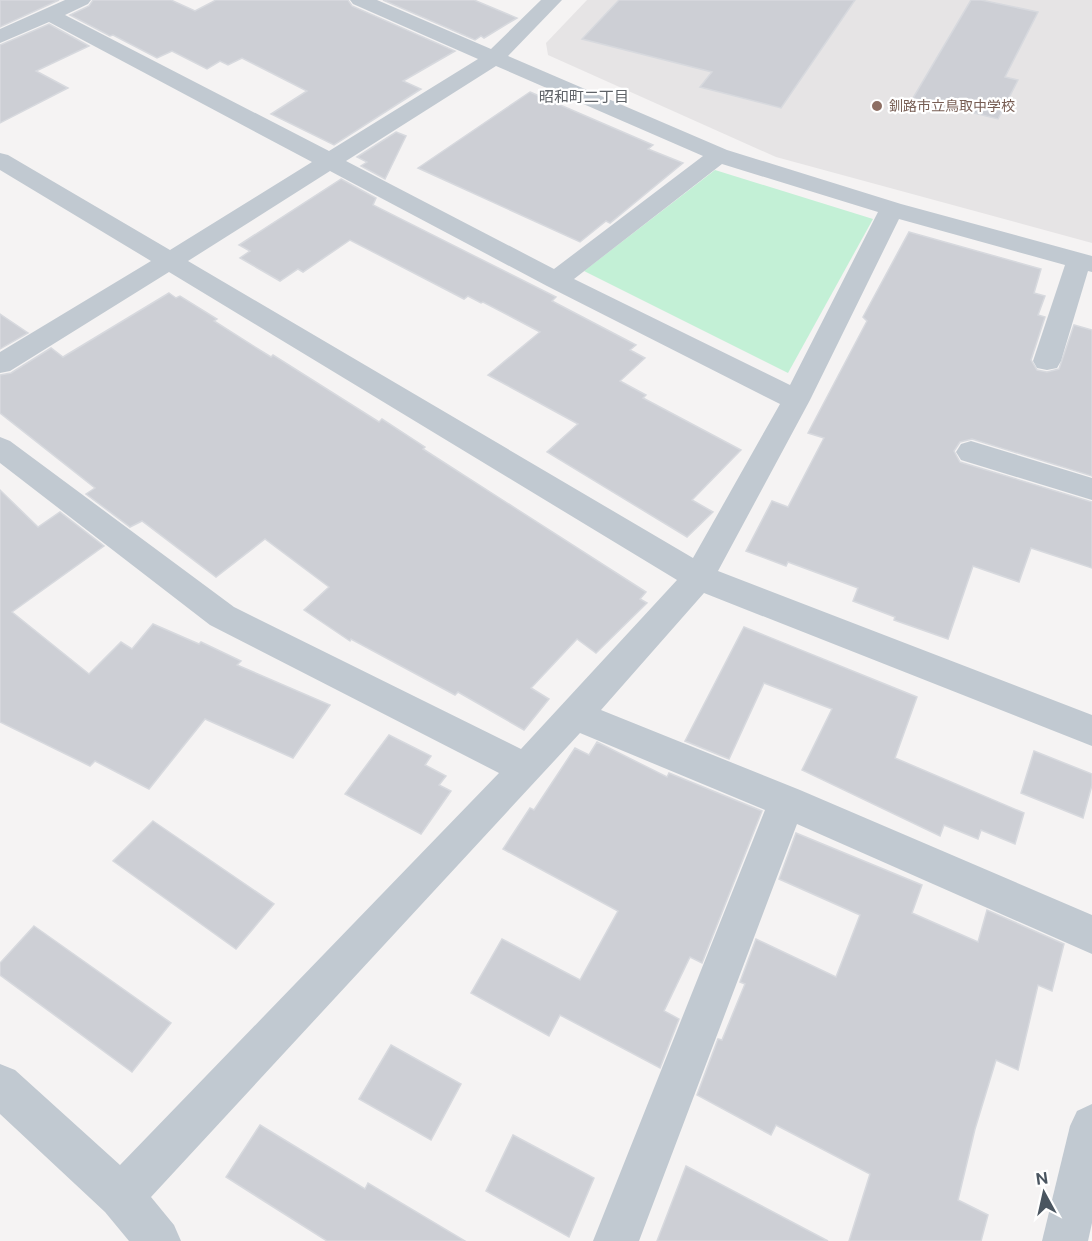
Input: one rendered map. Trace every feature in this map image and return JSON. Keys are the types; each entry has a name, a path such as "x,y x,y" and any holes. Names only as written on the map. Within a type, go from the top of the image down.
{"street":[{"path":"0,37 81,0"},
{"path":"360,0 719,155 892,209 1085,262 1047,361"},
{"path":"0,364 170,261 494,58 552,0"},
{"path":"51,15 556,280 796,400"},
{"path":"556,280 719,155"},
{"path":"0,160 699,577 1092,731"},
{"path":"121,1196 526,770 699,577 796,400 892,209"},
{"path":"0,448 222,616 526,770"},
{"path":"971,452 1092,489"},
{"path":"575,715 787,802 1092,935"},
{"path":"616,1241 787,802"},
{"path":"0,1085 121,1196 158,1241"},
{"path":"1065,1241 1091,1138"}],"shaded area":[{"name":"釧路市立鳥取中学校","path":"587,0 1092,0 1092,243 776,157 548,55 546,43"}],"green space":[{"path":"715,170 873,219 788,373 584,271"}],"building":[{"path":"0,0 59,0 0,27"},
{"path":"93,0 171,0 195,11 216,0 348,0 352,6 455,51 403,81 421,89 334,145 271,114 307,91 242,58 228,65 220,61 207,69 172,51 157,58 70,15 89,6"},
{"path":"383,0 474,0 517,18 484,38 481,36 475,40"},
{"path":"619,0 855,0 781,108 700,87 712,72 582,39"},
{"path":"971,0 1038,12 1005,77 1018,80 998,119 913,98"},
{"path":"49,24 89,46 36,71 68,88 0,123 0,45"},
{"path":"530,92 653,145 648,149 683,163 610,223 606,221 580,242 418,168"},
{"path":"396,132 406,136 385,179 361,166 367,162 357,157"},
{"path":"341,179 376,198 373,205 556,297 552,301 636,345 630,350 645,358 620,381 646,395 643,398 741,450 692,500 713,512 687,537 547,452 578,424 488,375 540,332 483,302 468,296 464,299 350,240 303,272 298,269 280,281 240,258 250,251 239,245"},
{"path":"909,232 1041,269 1034,293 1045,296 1038,315 1045,317 1031,360 1037,370 1047,372 1059,369 1074,325 1092,330 1092,476 972,439 960,442 954,451 960,462 1092,502 1092,568 1031,548 1019,582 973,566 948,639 894,620 895,617 853,601 858,588 788,562 786,566 746,551 772,501 788,507 824,438 808,433 867,321 863,317"},
{"path":"169,293 176,298 180,296 217,319 214,321 271,357 273,355 379,422 382,419 425,447 423,449 646,592 640,599 647,603 596,653 577,639 531,688 549,699 524,730 458,692 455,695 351,639 350,641 304,610 329,587 265,539 216,577 142,521 130,527 86,494 95,488 0,413 0,375 11,373 51,348 63,357"},
{"path":"0,314 28,333 0,349"},
{"path":"0,490 38,527 60,512 104,546 12,612 89,674 121,642 132,649 153,624 199,644 201,642 241,661 237,665 330,705 293,758 205,719 149,789 95,761 90,766 0,722"},
{"path":"744,627 917,697 895,758 1024,813 1015,844 981,830 978,839 944,825 940,836 802,770 832,709 764,683 729,759 685,741"},
{"path":"389,735 431,756 425,765 446,776 439,785 451,791 421,834 345,794"},
{"path":"597,742 667,777 669,773 762,811 702,963 690,957 664,1011 679,1019 660,1068 560,1015 549,1036 471,993 502,939 580,980 618,911 503,849 530,808 534,810 575,748 589,755"},
{"path":"1034,751 1092,774 1092,785 1083,818 1021,793"},
{"path":"153,821 274,904 236,949 113,861"},
{"path":"796,833 922,885 912,913 978,942 987,910 1064,944 1052,991 1038,985 1018,1070 996,1060 975,1129 958,1200 988,1215 981,1241 849,1241 870,1174 776,1125 771,1135 697,1095 718,1039 722,1040 745,984 740,982 756,939 836,977 860,915 779,879"},
{"path":"34,926 171,1023 132,1072 0,975 0,963"},
{"path":"391,1045 461,1084 431,1140 359,1099"},
{"path":"260,1125 365,1189 368,1183 465,1241 327,1241 226,1177"},
{"path":"513,1135 594,1178 569,1237 486,1191"},
{"path":"686,1166 828,1241 657,1241"}],"place":[{"name":"釧路市立鳥取中学校","path":"877,106"}],"district":[{"name":"昭和町二丁目","path":"584,97"}]}
